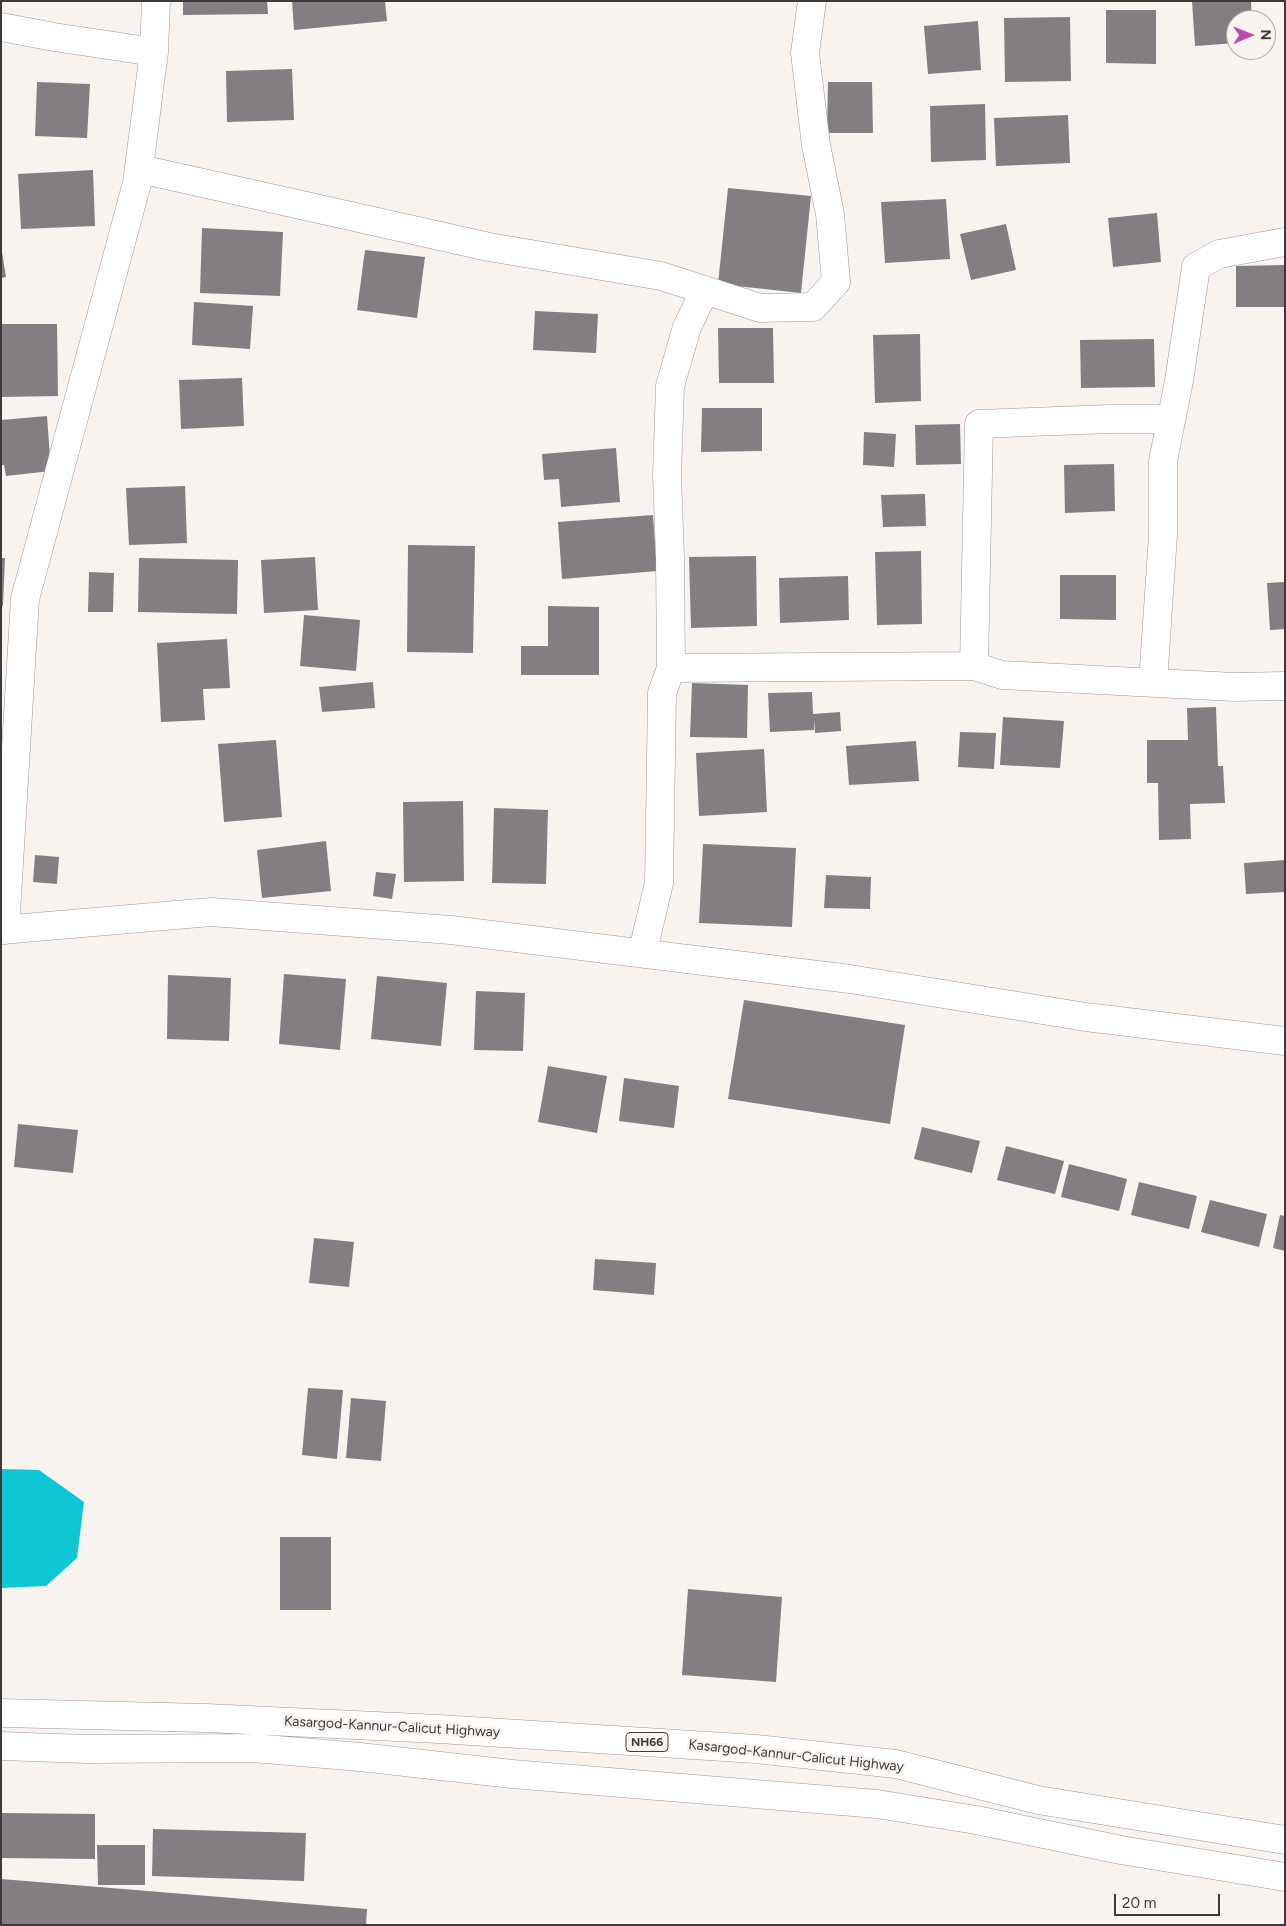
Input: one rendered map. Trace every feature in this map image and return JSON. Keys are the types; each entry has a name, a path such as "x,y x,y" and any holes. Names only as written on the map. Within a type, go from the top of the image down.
{"main road":[{"path":"156,1 154,52 140,168 25,599 3,930 211,912 451,930 850,979 1086,1017 1285,1041"},
{"path":"140,168 489,247 661,276 760,308 813,307 836,282 830,214 816,145 805,53 812,1"},
{"path":"1,27 154,52"},
{"path":"1154,682 1163,535 1163,461 1179,381 1196,266 1219,254 1285,242"},
{"path":"645,954 645,942 659,883 662,693 671,668 667,474 670,386 687,327 705,290"},
{"path":"974,666 979,424 1100,419 1171,419"},
{"path":"671,668 974,666 1002,675 1234,686 1285,686"},
{"name":"Kasargod-Kannur-Calicut Highway","path":"1,1713 206,1718 439,1729 756,1749 896,1764 1038,1800 1285,1840"},
{"path":"1,1746 86,1749 253,1748 360,1757 512,1774 877,1804 976,1820 1121,1850 1285,1878"}],"water":[{"path":"1,1469 39,1470 84,1502 77,1558 46,1586 1,1588"}],"building":[{"path":"183,1 267,1 268,14 183,15"},
{"path":"292,1 385,1 387,21 294,30"},
{"path":"1192,1 1251,1 1251,10 1226,10 1226,44 1195,46"},
{"path":"1106,10 1156,10 1156,64 1106,63"},
{"path":"1070,17 1071,81 1005,82 1004,18"},
{"path":"978,21 981,70 928,74 924,26"},
{"path":"292,69 294,120 227,122 226,71"},
{"path":"37,82 90,84 87,138 35,136"},
{"path":"828,82 872,82 873,133 827,133"},
{"path":"985,104 986,160 931,162 930,106"},
{"path":"1068,115 1070,163 996,166 994,118"},
{"path":"93,170 95,226 21,229 18,174"},
{"path":"728,188 811,196 801,293 718,284"},
{"path":"946,199 950,259 885,263 881,202"},
{"path":"1157,213 1161,262 1113,267 1108,218"},
{"path":"1006,224 1016,270 971,280 960,234"},
{"path":"202,228 283,232 280,296 200,293"},
{"path":"1,246 6,277 1,278"},
{"path":"365,250 425,257 417,318 357,310"},
{"path":"1285,265 1285,307 1236,307 1236,266"},
{"path":"194,302 253,306 250,349 192,345"},
{"path":"535,311 598,314 596,353 533,350"},
{"path":"1,324 57,324 58,396 1,397"},
{"path":"718,328 773,328 774,383 719,383"},
{"path":"920,334 921,401 875,403 873,335"},
{"path":"1154,339 1155,387 1081,388 1080,340"},
{"path":"242,378 244,426 181,429 179,380"},
{"path":"702,408 762,408 762,451 701,452"},
{"path":"47,416 51,471 6,476 4,465 1,465 1,420"},
{"path":"960,424 961,464 916,465 915,425"},
{"path":"864,432 896,434 894,467 863,465"},
{"path":"616,448 620,502 561,507 559,479 544,480 542,454"},
{"path":"1114,464 1115,511 1065,513 1064,465"},
{"path":"185,486 187,543 129,545 126,488"},
{"path":"925,494 926,526 883,527 881,495"},
{"path":"653,515 657,571 562,579 558,522"},
{"path":"408,545 475,546 473,653 407,652"},
{"path":"921,551 922,624 877,625 875,552"},
{"path":"756,556 757,626 691,628 689,557"},
{"path":"315,557 318,610 264,613 261,560"},
{"path":"1,558 5,558 3,606 1,606"},
{"path":"139,558 238,560 237,614 138,612"},
{"path":"89,572 114,573 113,612 88,612"},
{"path":"1060,575 1116,575 1116,620 1060,619"},
{"path":"848,576 849,620 780,623 779,578"},
{"path":"1285,582 1285,629 1270,630 1267,583"},
{"path":"548,606 599,607 599,675 521,675 521,646 548,646"},
{"path":"304,615 360,620 356,671 300,666"},
{"path":"227,639 230,688 203,689 205,720 161,722 157,643"},
{"path":"373,682 375,708 322,712 319,687"},
{"path":"692,683 748,685 747,738 690,737"},
{"path":"812,692 813,714 840,712 841,731 815,733 814,719 814,730 770,732 768,693"},
{"path":"1216,707 1218,766 1223,766 1225,803 1190,804 1191,839 1159,840 1158,783 1147,783 1147,740 1188,740 1187,708"},
{"path":"1003,717 1064,721 1060,768 1000,765"},
{"path":"960,732 996,733 994,769 958,767"},
{"path":"276,740 282,817 224,822 218,744"},
{"path":"916,741 919,781 849,785 846,746"},
{"path":"764,749 767,812 699,816 696,753"},
{"path":"463,801 464,881 404,882 403,802"},
{"path":"494,808 548,810 546,884 492,883"},
{"path":"326,841 331,891 262,898 257,850"},
{"path":"703,844 796,848 792,927 699,923"},
{"path":"35,855 59,857 57,884 33,882"},
{"path":"1285,860 1285,892 1246,894 1244,863"},
{"path":"376,872 396,874 392,899 373,896"},
{"path":"826,875 871,877 870,909 824,908"},
{"path":"284,974 346,979 340,1050 279,1044"},
{"path":"168,975 231,978 229,1041 167,1039"},
{"path":"377,976 447,983 441,1046 371,1039"},
{"path":"476,991 525,993 523,1051 474,1050"},
{"path":"744,1000 905,1025 890,1124 728,1099"},
{"path":"548,1066 607,1076 597,1133 538,1122"},
{"path":"624,1078 679,1086 674,1128 619,1121"},
{"path":"18,1124 78,1130 73,1173 14,1167"},
{"path":"922,1127 980,1141 972,1173 914,1159"},
{"path":"1006,1146 1064,1161 1055,1194 997,1180"},
{"path":"1069,1164 1127,1179 1119,1211 1061,1197"},
{"path":"1139,1182 1197,1196 1189,1229 1131,1215"},
{"path":"1210,1200 1267,1214 1259,1247 1201,1232"},
{"path":"1280,1215 1285,1216 1285,1251 1273,1248"},
{"path":"314,1238 354,1242 349,1287 309,1283"},
{"path":"595,1259 656,1263 654,1295 593,1290"},
{"path":"308,1388 343,1390 337,1459 302,1455"},
{"path":"351,1398 386,1401 381,1461 346,1458"},
{"path":"280,1537 331,1537 331,1610 280,1610"},
{"path":"688,1589 782,1597 776,1682 682,1675"},
{"path":"1,1813 95,1814 95,1859 1,1858"},
{"path":"153,1829 306,1833 304,1881 152,1876"},
{"path":"97,1845 145,1845 145,1885 98,1885"},
{"path":"1,1879 367,1909 366,1925 1,1925"}]}
